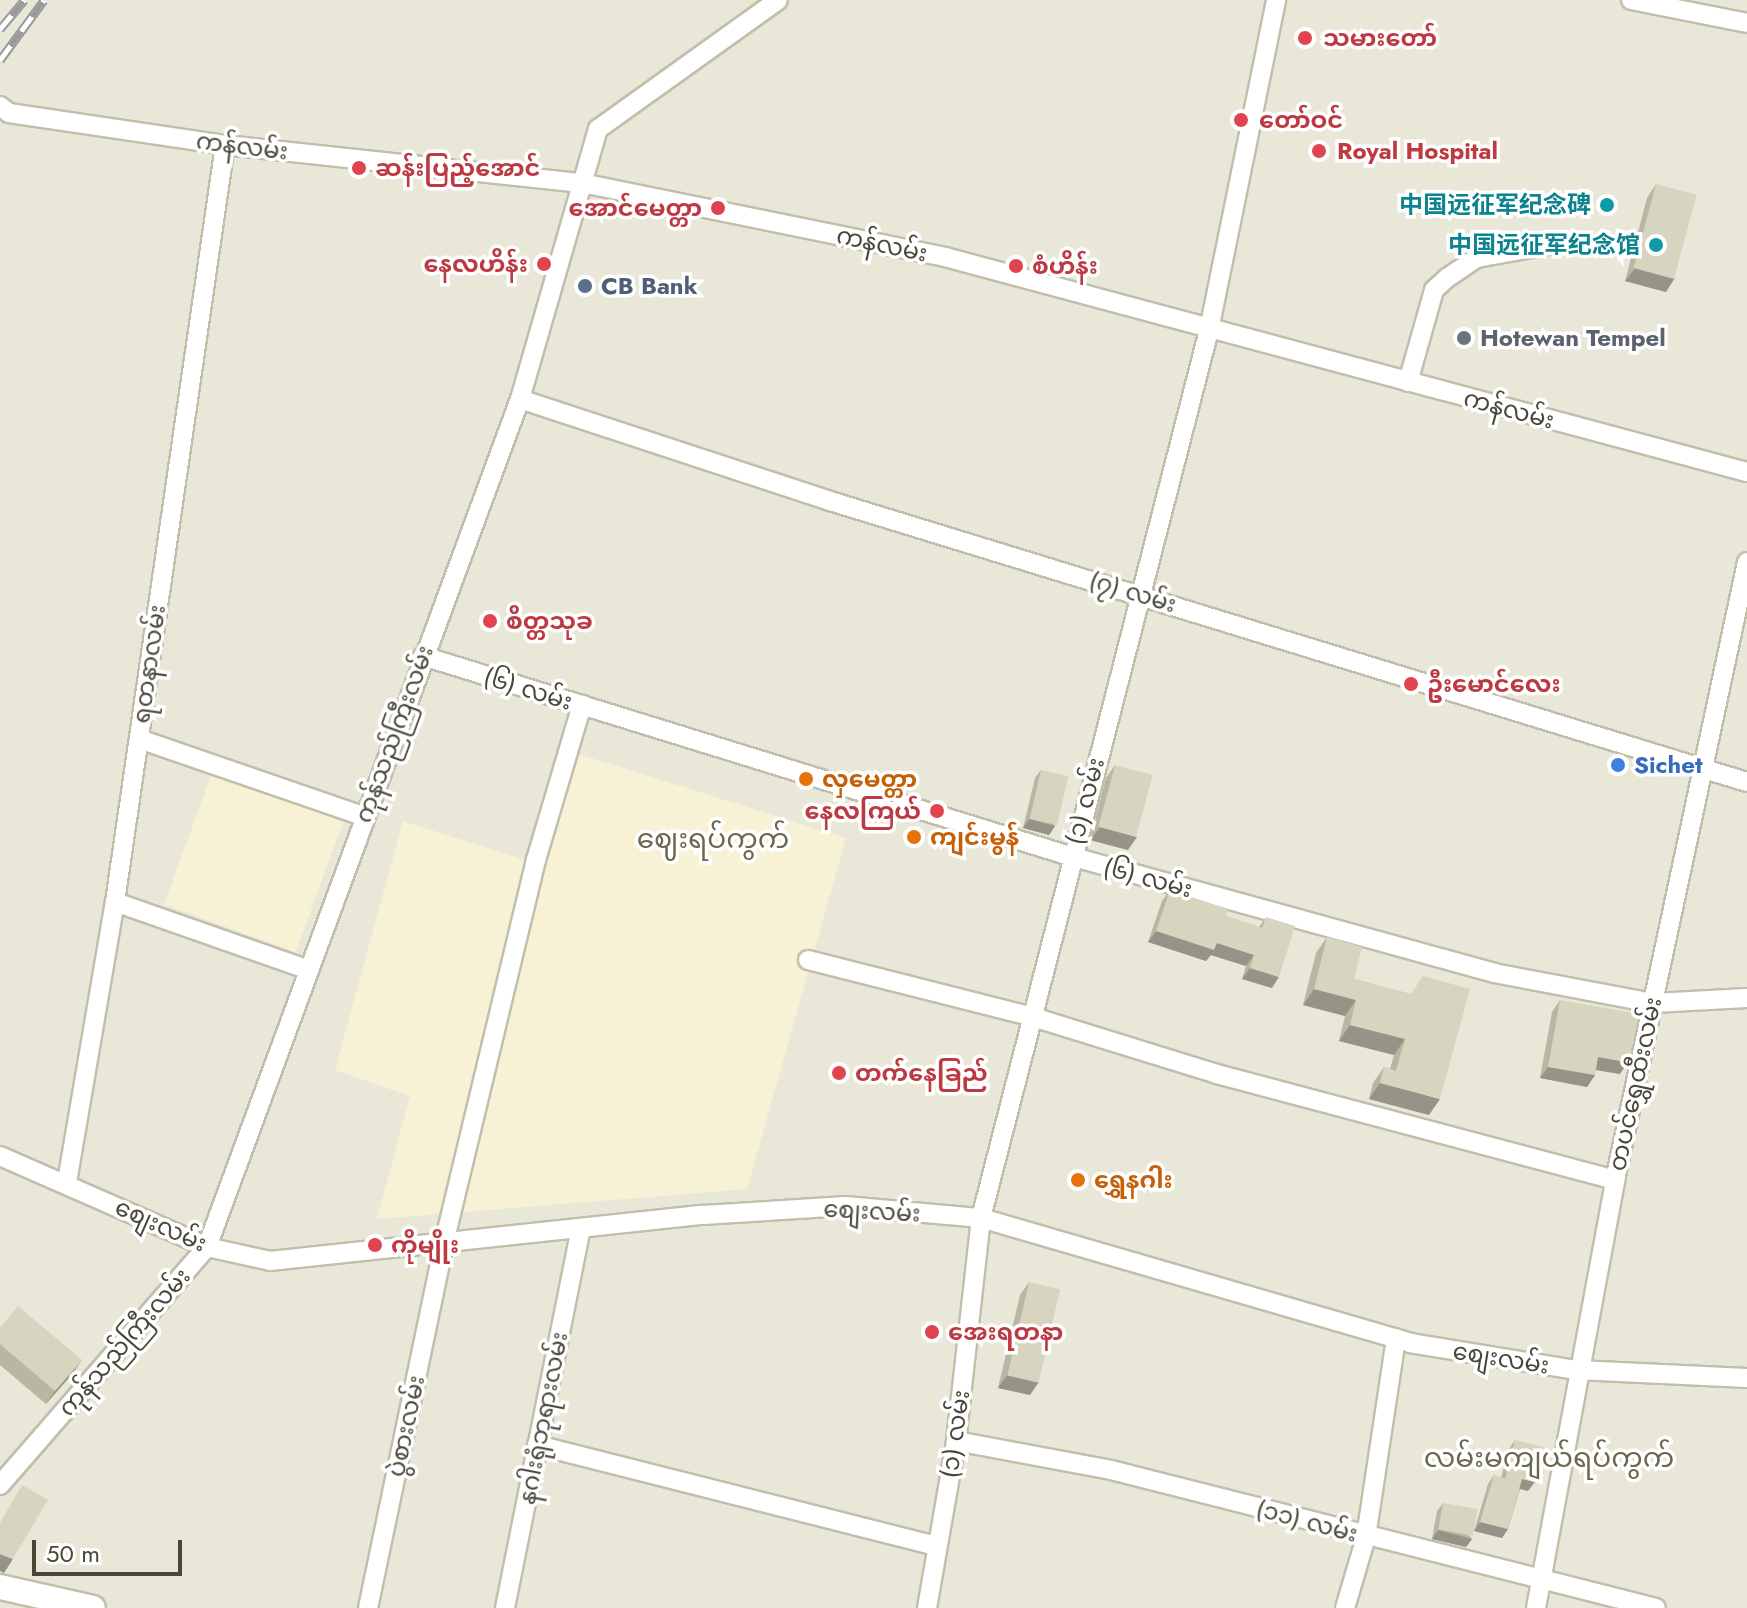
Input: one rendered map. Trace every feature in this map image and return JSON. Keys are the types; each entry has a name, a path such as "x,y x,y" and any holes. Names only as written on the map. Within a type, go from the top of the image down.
{"street":[{"name":"ကုန်သည်ကြီးလမ်း","path":"0,1485 207,1247 306,969 520,399 598,129 778,0"},
{"name":"(၁) လမ်း","path":"927,1608 956,1441 981,1218 1033,1017 1070,856 1209,330 1276,0"},
{"path":"1631,0 1747,23"},
{"name":"ကန်လမ်း","path":"0,106 9,113 225,145 582,183 945,257 1747,472"},
{"name":"ရတနာလမ်း","path":"67,1182 115,902 225,145"},
{"path":"1408,382 1434,290 1477,258 1553,244"},
{"name":"(၇) လမ်း","path":"520,399 830,501 1139,593 1747,782"},
{"name":"တပင်ရွှေထီးလမ်း","path":"1536,1608 1577,1370 1615,1180 1700,767 1747,562"},
{"name":"(၆) လမ်း","path":"423,656 1070,856 1494,973 1653,1003 1747,998"},
{"name":"ပွဲစားလမ်း","path":"368,1608 444,1243 536,860 582,705"},
{"path":"139,739 363,816"},
{"path":"115,902 306,969"},
{"path":"808,960 1033,1017 1217,1074 1615,1180"},
{"name":"စျေးလမ်း","path":"0,1156 67,1182 207,1247 270,1261 846,1206 981,1218 1396,1338 1577,1370 1747,1378"},
{"name":"နဂါးရုံဘုရားလမ်း","path":"505,1608 581,1229"},
{"path":"1345,1608 1366,1537 1396,1338"},
{"name":"(၁၁) လမ်း","path":"956,1441 1111,1470 1656,1608"},
{"path":"537,1445 937,1546"},
{"path":"0,1587 93,1608"}],"shaded area":[{"path":"0,0 1747,0 1747,1608 0,1608"},
{"path":"559,748 846,838 747,1189 377,1219 410,1096 335,1070 403,821 527,861"},
{"path":"213,770 345,818 296,952 164,904"}],"building":[{"name":"中国远征军纪念馆","path":"1656,184 1697,195 1674,279 1633,268"},
{"path":"1115,765 1153,775 1136,837 1098,827"},
{"path":"1041,770 1068,776 1057,825 1030,819"},
{"path":"1170,890 1228,909 1226,916 1262,928 1266,917 1295,926 1279,977 1250,968 1254,955 1217,943 1214,950 1156,931"},
{"path":"1327,937 1362,947 1354,979 1411,994 1423,976 1470,989 1440,1099 1380,1083 1384,1067 1396,1071 1405,1039 1350,1025 1356,1000 1314,989"},
{"path":"1560,1000 1639,1014 1628,1062 1598,1057 1595,1075 1548,1067"},
{"path":"1029,1282 1060,1289 1039,1383 1007,1376"},
{"path":"18,1306 82,1360 55,1391 0,1344 0,1328"},
{"path":"1515,1440 1544,1447 1535,1482 1522,1479 1508,1529 1480,1522 1494,1475 1505,1479"},
{"path":"22,1485 48,1500 13,1559 0,1554 0,1523"},
{"path":"1443,1503 1477,1509 1473,1536 1438,1530"}],"railway":[{"path":"0,29 24,0"},
{"path":"0,60 44,0"}],"place":[{"name":"သမားတော်","path":"1305,38"},
{"name":"တော်ဝင်","path":"1241,120"},
{"name":"Royal Hospital","path":"1319,151"},
{"name":"ဆန်းပြည့်အောင်","path":"359,168"},
{"name":"中国远征军纪念碑","path":"1607,205"},
{"name":"အောင်မေတ္တာ","path":"718,208"},
{"name":"中国远征军纪念馆","path":"1656,245"},
{"name":"နေလဟိန်း","path":"544,264"},
{"name":"စံဟိန်း","path":"1016,266"},
{"name":"CB Bank","path":"585,286"},
{"name":"Hotewan Tempel","path":"1464,338"},
{"name":"စိတ္တသုခ","path":"490,621"},
{"name":"ဦးမောင်လေး","path":"1411,684"},
{"name":"Sichet","path":"1618,765"},
{"name":"လှမေတ္တာ","path":"806,779"},
{"name":"နေလကြယ်","path":"937,811"},
{"name":"ကျင်းမွန်","path":"914,837"},
{"name":"တက်နေခြည်","path":"839,1073"},
{"name":"ရွှေနဂါး","path":"1078,1180"},
{"name":"ကိုမျိုး","path":"375,1245"},
{"name":"အေးရတနာ","path":"932,1332"}],"district":[{"name":"ဈေးရပ်ကွက်","path":"713,839"},
{"name":"လမ်းမကျယ်ရပ်ကွက်","path":"1549,1458"}]}
